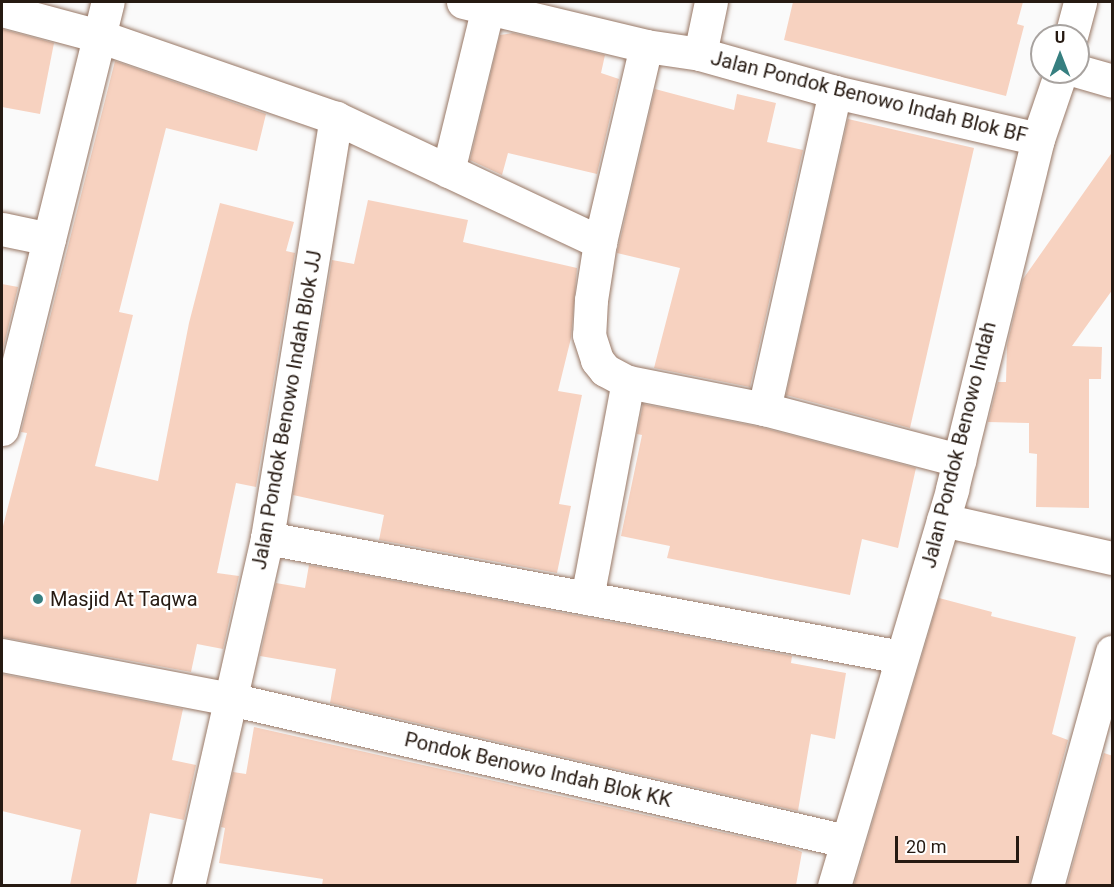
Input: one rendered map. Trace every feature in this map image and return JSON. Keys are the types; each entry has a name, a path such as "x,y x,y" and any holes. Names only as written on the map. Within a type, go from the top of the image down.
{"street":[{"path":"2,429 108,2"},
{"path":"700,54 711,2"},
{"path":"1074,24 1080,2"},
{"path":"448,171 476,4"},
{"name":"Jalan Pondok Benowo Indah Blok BF","path":"476,4 646,46 700,54 835,92 1038,139"},
{"path":"2,10 99,36 336,118 600,242"},
{"path":"646,46 600,242 591,300 592,350 605,370 628,382 764,409 959,460"},
{"path":"1090,74 1113,81"},
{"name":"Jalan Pondok Benowo Indah","path":"834,885 943,519 1038,139 1057,84"},
{"path":"764,409 835,92"},
{"name":"Jalan Pondok Benowo Indah Blok JJ","path":"188,885 267,538 336,118"},
{"path":"2,229 49,239"},
{"path":"587,598 628,382"},
{"path":"943,519 1113,558"},
{"path":"267,538 901,657"},
{"path":"1047,885 1102,740 1113,652"},
{"name":"Pondok Benowo Indah Blok KK","path":"2,655 230,699 846,841"}],"building":[{"path":"793,2 1023,2 1017,24 1024,26 1006,96 784,40"},
{"path":"2,29 54,43 40,114 2,107"},
{"path":"513,33 605,55 601,73 619,79 597,174 508,153 502,175 470,160 500,35"},
{"path":"115,61 266,114 257,151 166,128 119,312 133,315 95,466 158,481 189,323 220,203 294,222 286,251 295,253 256,487 236,483 217,573 239,576 223,649 197,644 191,672 2,637 2,530 27,433 21,432"},
{"path":"655,89 734,110 737,94 776,103 767,142 803,150 750,387 654,368 680,268 617,253"},
{"path":"848,119 974,148 910,428 786,395"},
{"path":"1113,151 1113,289 1072,346 1102,347 1101,379 1089,379 1089,508 1036,507 1037,454 1029,453 1029,423 988,422 998,382 1006,382 1007,345 1023,279"},
{"path":"368,200 468,220 463,242 577,268 571,338 558,391 582,395 559,504 571,506 557,573 379,540 384,515 293,495 332,260 354,264"},
{"path":"2,284 18,287 2,353"},
{"path":"643,404 760,427 916,468 898,548 862,539 850,595 667,558 670,546 621,536 642,435 637,434"},
{"path":"309,565 792,656 791,663 846,673 835,739 811,734 798,811 330,703 336,669 260,656 276,583 305,588"},
{"path":"939,598 992,612 991,616 1076,637 1052,734 1068,740 1029,885 854,885"},
{"path":"2,674 183,709 172,760 196,765 184,820 150,813 136,885 70,885 81,830 2,811"},
{"path":"254,727 792,848 802,852 796,885 322,885 323,879 219,863 225,828 221,827 233,772 246,774"},
{"path":"1104,753 1113,756 1113,885 1067,885"}],"place":[{"name":"Masjid At Taqwa","path":"38,599"}]}
